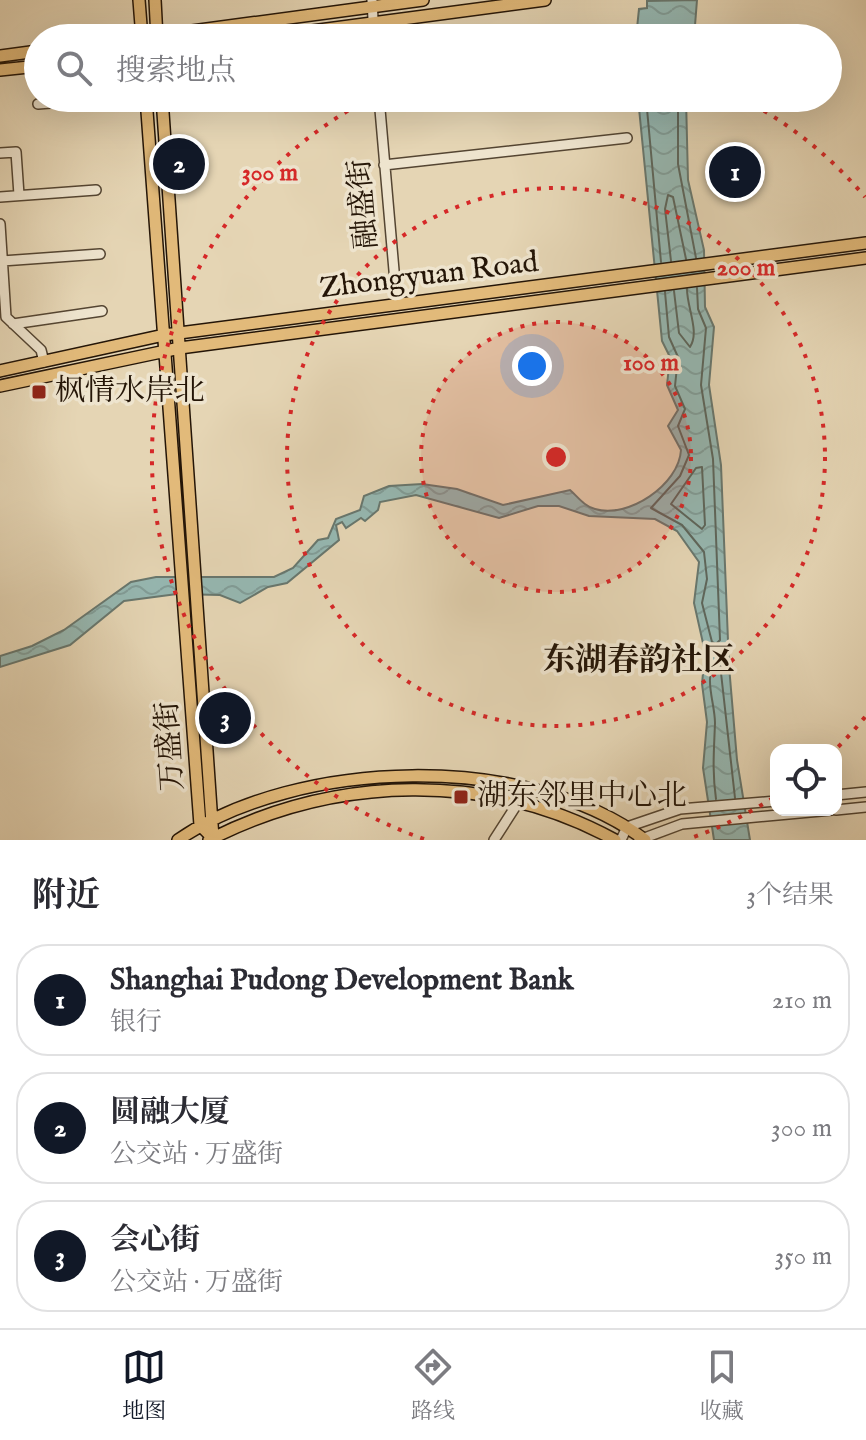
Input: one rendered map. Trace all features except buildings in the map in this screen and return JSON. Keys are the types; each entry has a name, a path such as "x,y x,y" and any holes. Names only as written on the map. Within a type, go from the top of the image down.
{"main road":[{"path":"139,0 140,24"},
{"path":"155,0 156,24"},
{"path":"239,24 372,3 423,0"},
{"path":"365,24 545,0"},
{"path":"0,56 24,53"},
{"path":"0,70 24,67"},
{"name":"万盛街","path":"147,112 164,351 213,821 211,839"},
{"name":"万盛街","path":"163,112 180,348 188,576"},
{"name":"Zhongyuan Road","path":"0,371 164,335 866,243"},
{"name":"Zhongyuan Road","path":"0,386 180,348 866,258"},
{"name":"万盛街","path":"190,596 200,825 211,839"},
{"path":"178,840 200,825 291,793 361,779 431,775 522,787 574,803 627,827 645,840"},
{"path":"211,839 293,807 362,793 430,789 519,801 569,817 615,840"}],"street":[{"path":"372,3 373,23"},
{"name":"融盛街","path":"380,112 397,305"},
{"path":"384,165 627,138"},
{"path":"0,153 16,152 19,195"},
{"path":"0,197 96,190"},
{"path":"0,224 6,317 41,350 44,362"},
{"path":"2,261 100,254"},
{"path":"13,324 102,311"},
{"path":"494,840 519,801 522,787"},
{"path":"842,794 866,792"},
{"path":"621,840 627,827 680,809 770,802"},
{"path":"842,809 866,807"},
{"path":"638,840 682,824 770,816"}],"water":[{"path":"697,0 695,24 637,24 639,9 647,8 647,1"},
{"path":"639,112 686,112 688,180 704,250 705,307 714,327 709,385 721,465 729,666 737,760 750,840 714,840 703,768 707,722 702,684 705,652 694,603 699,562 677,531 655,519 589,516 559,506 538,506 499,518 416,495 380,502 378,510 365,521 361,518 346,528 342,522 336,525 339,540 287,583 268,587 240,603 220,595 177,594 124,601 70,645 0,667 0,656 32,646 64,630 131,582 156,577 274,577 293,568 318,540 328,538 336,519 360,510 364,496 389,486 422,484 457,489 503,505 570,490 595,509 608,511 636,504 662,487 678,463 681,450 668,426 678,410 667,385 670,357 662,341"}],"place":[{"name":"圆融大厦","path":"179,164"},
{"name":"Shanghai Pudong Development Bank","path":"735,172"},
{"name":"枫情水岸北","path":"39,392"},
{"name":"会心街","path":"225,718"},
{"name":"湖东邻里中心北","path":"461,797"}],"district":[{"name":"东湖春韵社区","path":"639,661"}]}
